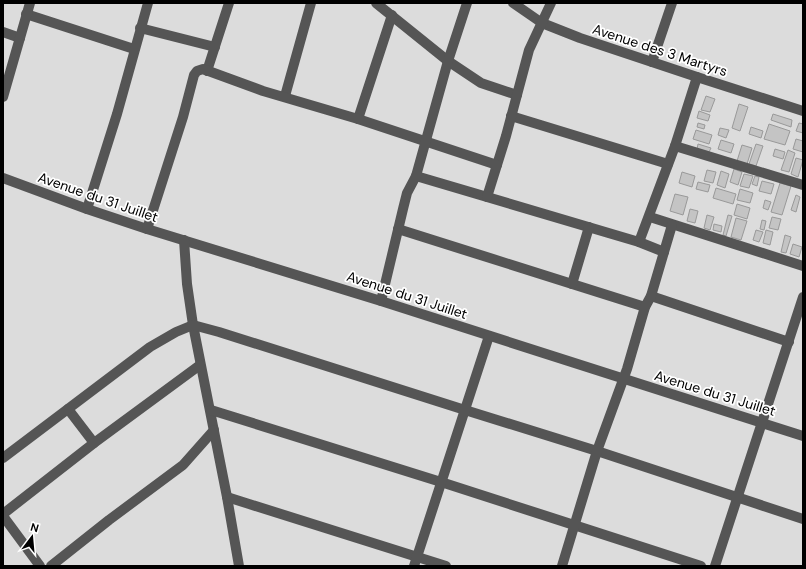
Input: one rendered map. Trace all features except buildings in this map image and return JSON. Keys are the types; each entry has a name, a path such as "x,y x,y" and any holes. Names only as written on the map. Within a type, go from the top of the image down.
{"street":[{"path":"3,96 30,3"},
{"path":"87,209 117,114 148,3"},
{"path":"207,70 229,3"},
{"path":"285,96 311,3"},
{"path":"376,3 448,61 481,83 517,95"},
{"path":"381,301 407,193 416,176 448,61 467,3"},
{"name":"Avenue des 3 Martyrs","path":"513,3 542,23 580,38 803,110"},
{"path":"487,196 512,116 529,50 551,3"},
{"path":"652,62 672,3"},
{"path":"26,14 134,49"},
{"path":"358,119 392,15"},
{"path":"140,28 215,47"},
{"path":"3,32 20,38"},
{"path":"147,229 183,117 194,75 197,71 203,69 263,91 285,96 358,119 497,165"},
{"path":"639,242 650,217 675,146 697,77"},
{"path":"512,116 668,164"},
{"path":"675,146 803,185"},
{"path":"416,176 639,242 664,252"},
{"name":"Avenue du 31 Juillet","path":"3,178 147,229 381,301 803,436"},
{"path":"650,217 803,266"},
{"path":"562,566 597,451 645,307 651,296 672,225"},
{"path":"572,284 589,227"},
{"path":"398,229 645,307"},
{"path":"184,240 193,325 200,365 211,410 239,566"},
{"path":"651,296 789,342"},
{"path":"715,566 789,342 798,328 803,297"},
{"path":"3,458 150,347 176,332 193,325 227,334 597,451 803,519"},
{"path":"415,561 489,336"},
{"path":"40,566 3,515 94,444 200,365"},
{"path":"68,409 94,444"},
{"path":"211,410 701,566"},
{"path":"51,566 183,465 214,430"},
{"path":"227,497 415,561 446,566"}],"shaded area":[{"path":"3,3 803,3 803,566 3,566"}]}
